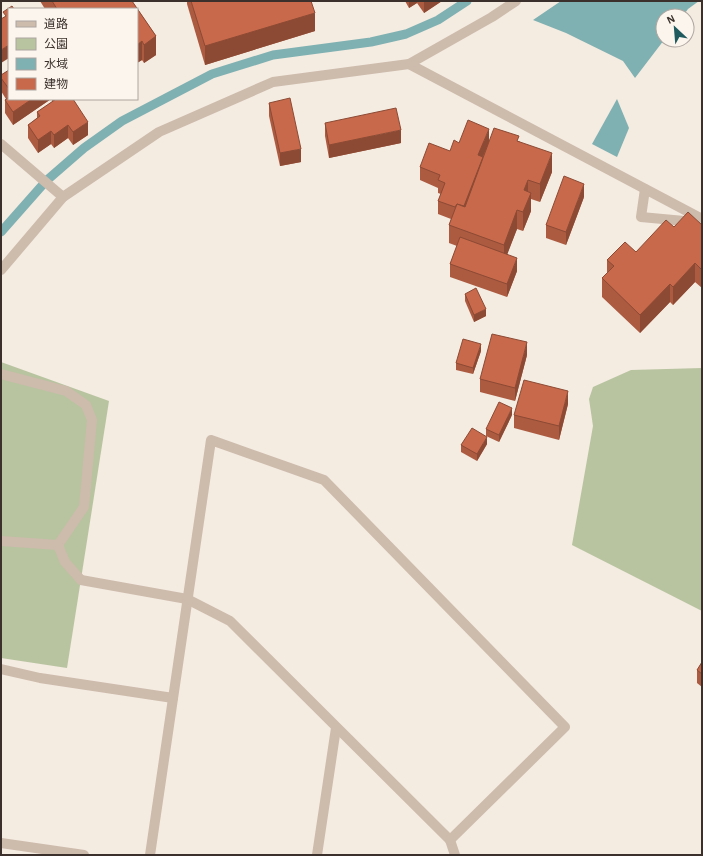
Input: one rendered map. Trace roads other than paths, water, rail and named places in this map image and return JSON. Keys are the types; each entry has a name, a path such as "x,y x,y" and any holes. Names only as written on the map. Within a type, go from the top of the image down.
{"street":[{"path":"1,270 63,197 159,132 273,82 409,64 492,17 516,1"},
{"path":"409,64 702,219"},
{"path":"1,144 63,197"},
{"path":"645,189 641,217 684,221 702,232"},
{"path":"1,374 66,391 86,405 92,420 84,507 58,545"},
{"path":"150,855 211,440 324,480 564,727 450,840"},
{"path":"1,541 58,545"},
{"path":"58,545 65,562 81,580 187,599 230,621 450,840 454,855"},
{"path":"1,670 40,678 173,698"},
{"path":"317,855 336,728"},
{"path":"1,843 84,855"}],"water":[{"path":"561,1 699,1 689,8 655,8 655,48 658,48 635,78 623,61 566,33 533,20"},
{"path":"617,99 629,128 617,157 592,144"}],"waterway":[{"path":"1,232 46,181 84,148 122,121 212,74 273,55 371,42 406,34 438,20 467,1"}]}
